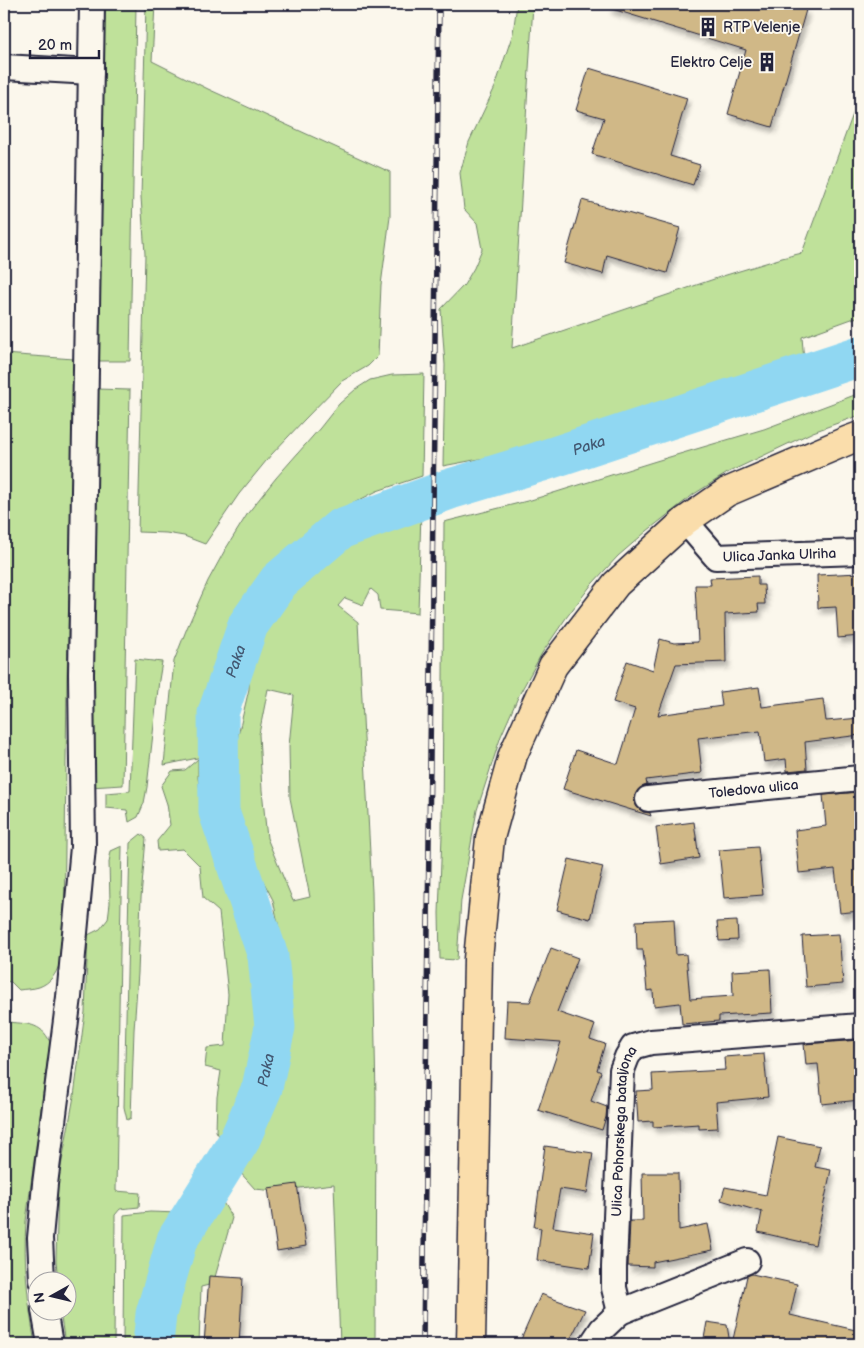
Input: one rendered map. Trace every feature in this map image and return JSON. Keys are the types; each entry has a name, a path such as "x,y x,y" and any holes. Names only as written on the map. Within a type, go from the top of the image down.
{"main road":[{"path":"471,1344 478,959 490,838 513,755 553,666 616,584 685,521 727,492 860,436"}],"street":[{"path":"42,1270 40,1238 45,1184 69,998 83,847 81,674 92,4"},
{"path":"4,67 90,72"},
{"name":"Ulica Janka Ulriha","path":"685,521 716,558 860,552"},
{"name":"Toledova ulica","path":"648,799 860,778"},
{"name":"Ulica Pohorskega bataljona","path":"620,1312 614,1288 614,1267 622,1070 627,1057 634,1047 651,1042 860,1026"},
{"path":"592,1344 602,1329 620,1312 747,1261"},
{"path":"46,1320 50,1344"}],"green space":[{"path":"105,4 136,4 130,361 96,361 102,200"},
{"path":"146,4 155,4 152,61 208,89 390,172 390,217 381,285 378,356 368,366 342,381 271,455 239,494 205,544 184,536 138,532 145,254 141,197"},
{"path":"517,4 533,4 512,348 723,276 802,253 860,95 860,316 802,337 804,361 511,453 443,466 445,365 441,309 464,285 482,249 477,223 464,209 460,173 469,142 495,87 513,33"},
{"path":"4,354 74,359 64,940 59,964 52,978 39,987 19,990 11,982 4,981"},
{"path":"424,374 422,476 377,491 334,513 286,555 246,602 217,657 207,699 205,729 207,756 164,765 174,661 208,581 248,513 339,404 356,389 370,380 392,375"},
{"path":"97,389 130,390 123,785 90,787"},
{"path":"860,393 860,415 813,432 729,472 694,494 618,556 592,584 566,618 542,653 519,695 501,736 477,810 461,900 457,960 440,959 444,522 531,500 764,429"},
{"path":"421,511 418,613 380,610 378,595 371,589 363,605 345,598 338,606 358,622 372,892 376,1098 375,1344 340,1344 334,1184 275,1191 255,1189 238,1170 280,1082 289,1040 285,956 273,900 255,865 231,775 249,689 249,661 260,633 290,590 323,560 354,540 398,519","holes":["268,689 294,695 289,746 290,798 310,897 293,901 267,838 259,734"]},
{"path":"135,659 162,662 144,803 138,817 129,822 127,810 106,808 106,793 130,791"},
{"path":"198,759 198,778 203,812 222,877 250,934 260,973 264,1025 257,1064 249,1093 225,1146 216,1131 217,1097 221,1071 205,1067 207,1048 225,1046 228,994 219,912 203,898 200,866 183,849 158,851 157,841 170,825 167,804 161,786 172,771 185,770"},
{"path":"141,834 146,838 141,898 131,1118 127,1120 124,1107 130,843"},
{"path":"122,846 116,1191 140,1193 139,1207 120,1209 115,1215 114,1344 65,1344 61,1320 78,1320 78,1270 57,1270 58,1183 74,1096 85,1012 88,935 100,929 108,919 110,903 109,862 111,851"},
{"path":"7,1022 37,1027 46,1035 50,1042 26,1221 25,1252 28,1320 31,1320 35,1344 4,1344 4,1039"},
{"path":"220,1197 232,1218 213,1284 201,1287 199,1344 167,1344 168,1326 176,1283 194,1234"},
{"path":"150,1212 180,1213 168,1230 145,1310 141,1344 123,1344 124,1215"}],"building":[{"path":"610,4 785,4 806,10 772,127 728,114 746,50 609,8"},
{"path":"589,68 687,98 670,156 700,165 693,185 592,154 604,118 576,110"},
{"path":"582,200 680,228 667,273 607,255 603,274 564,263"},
{"path":"860,573 860,636 838,638 836,607 818,608 817,575"},
{"path":"758,576 758,585 764,585 765,604 758,604 759,612 725,614 726,662 676,664 658,715 722,706 720,692 759,687 762,707 823,699 826,721 860,718 860,735 805,742 807,769 787,771 786,759 764,762 760,731 698,738 702,773 646,780 647,785 640,788 636,793 634,800 637,807 643,812 650,813 651,816 563,789 576,750 618,764 635,709 613,702 627,661 653,670 660,639 674,643 698,642 695,585 711,585 710,578"},
{"path":"860,792 860,911 840,913 835,869 799,873 795,830 826,826 823,795"},
{"path":"694,822 699,858 661,864 656,827"},
{"path":"758,847 763,895 724,898 719,850"},
{"path":"569,859 603,867 590,919 557,910"},
{"path":"674,919 676,955 686,954 690,999 733,996 732,971 770,969 772,1013 719,1016 719,1021 682,1024 680,1003 654,1006 653,990 647,991 643,950 637,950 636,921"},
{"path":"737,921 738,940 719,941 717,922"},
{"path":"839,934 843,984 806,987 802,936"},
{"path":"551,948 578,958 557,1012 595,1025 590,1039 605,1044 597,1070 601,1072 591,1101 607,1107 602,1130 538,1110 561,1042 505,1038 507,1001 530,1002"},
{"path":"860,1040 860,1100 822,1104 818,1064 806,1065 804,1044"},
{"path":"764,1054 768,1097 716,1102 718,1128 699,1129 699,1124 653,1127 653,1121 638,1122 636,1091 653,1090 652,1074 725,1070 724,1057"},
{"path":"778,1137 820,1146 815,1167 831,1170 815,1245 758,1232 762,1212 721,1200 725,1187 766,1195"},
{"path":"545,1146 593,1153 587,1193 560,1189 553,1227 594,1233 589,1268 537,1260 541,1228 534,1227"},
{"path":"642,1173 678,1173 679,1230 708,1224 713,1250 653,1262 653,1267 628,1266 630,1221 643,1221"},
{"path":"297,1184 306,1246 277,1251 268,1188"},
{"path":"752,1274 797,1284 790,1315 860,1331 860,1344 732,1344 747,1276"},
{"path":"209,1276 243,1278 239,1344 204,1344"},
{"path":"541,1294 585,1310 568,1344 519,1344"},
{"path":"707,1322 727,1325 730,1344 703,1344"}],"waterway":[{"name":"Paka","path":"153,1344 156,1314 177,1240 239,1141 262,1088 275,1027 268,956 219,812 218,713 248,625 279,581 340,529 450,489 539,462 860,356"}],"railway":[{"path":"423,1344 439,4"}],"place":[{"name":"RTP Velenje","path":"708,27"},
{"name":"Elektro Celje","path":"767,62"}]}
